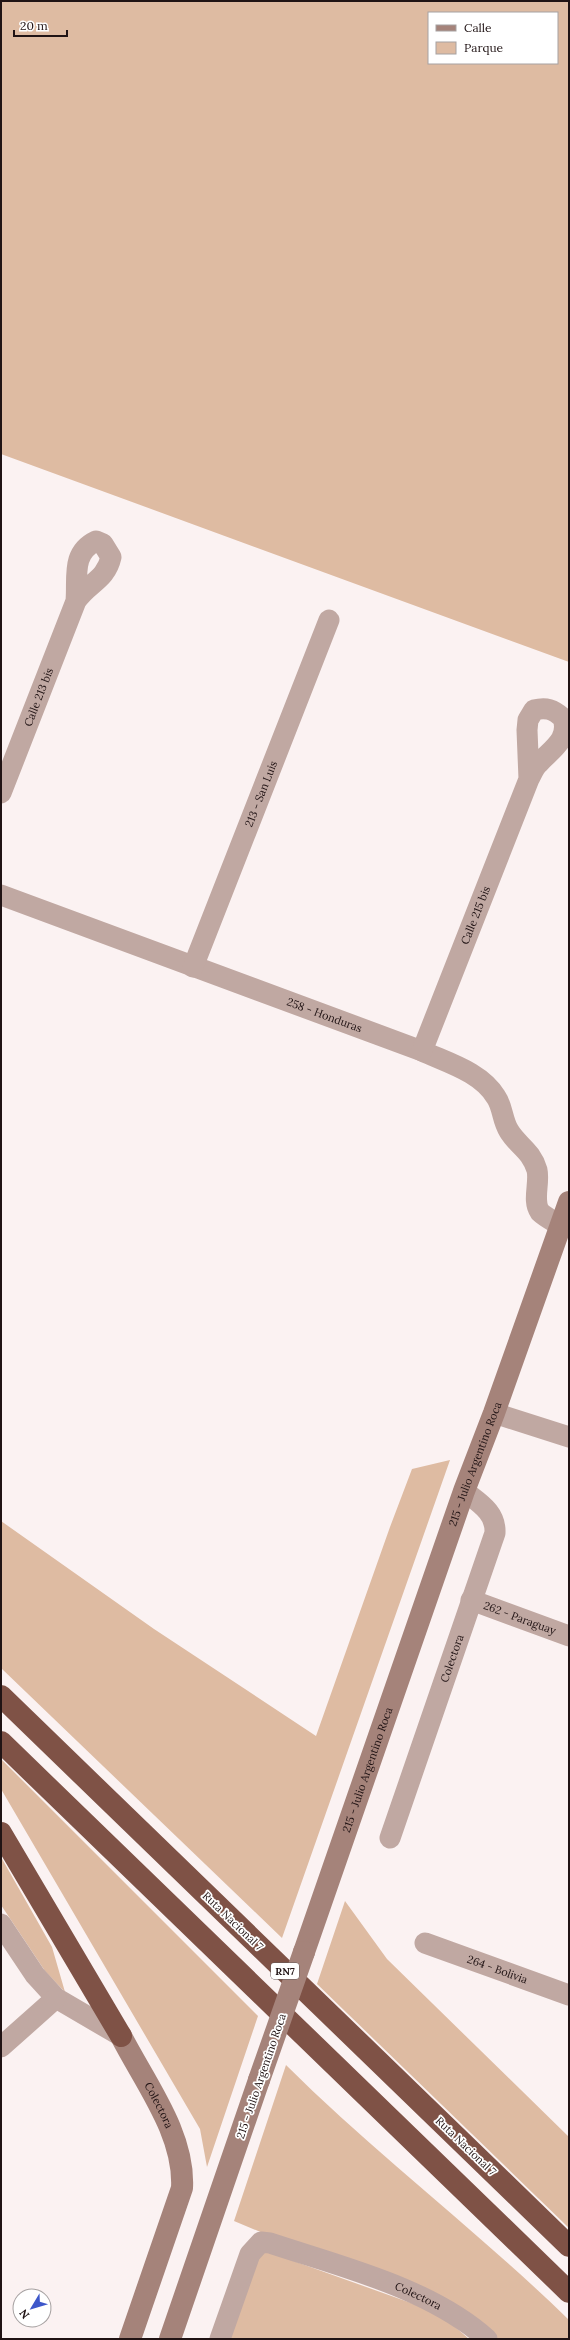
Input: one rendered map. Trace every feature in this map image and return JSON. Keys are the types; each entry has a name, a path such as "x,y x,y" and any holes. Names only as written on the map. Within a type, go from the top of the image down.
{"highway":[{"name":"Ruta Nacional 7","path":"1,1696 569,2246"},
{"path":"1,1742 569,2292"},
{"path":"1,1833 121,2036"}],"street":[{"name":"Calle 213 bis","path":"1,793 76,601"},
{"name":"213 - San Luis","path":"193,967 329,620"},
{"name":"Calle 215 bis","path":"422,1051 529,779"},
{"name":"258 - Honduras","path":"1,895 422,1051 486,1083 498,1098 502,1119 510,1133 531,1154 537,1171 539,1184 537,1203 541,1212 560,1226"},
{"name":"215 - Julio Argentino Roca","path":"170,2339 464,1491 494,1413 569,1202"},
{"path":"494,1413 569,1437"},
{"name":"Colectora","path":"390,1838 495,1533 495,1522 487,1509 464,1491"},
{"name":"262 - Paraguay","path":"471,1600 569,1636"},
{"path":"1,1924 35,1975 56,1998 121,2036"},
{"name":"264 - Bolivia","path":"425,1943 569,1995"},
{"path":"1,2047 56,1998"},
{"name":"Colectora","path":"121,2036 164,2115 180,2153 183,2174 182,2188 130,2339"},
{"name":"Colectora","path":"220,2339 250,2254 261,2242 270,2242 418,2294 454,2314 487,2339"}],"green space":[{"path":"1,1 569,1 569,662 1,454"},
{"path":"450,1460 282,1938 1,1668 1,1521 154,1629 316,1736 412,1469"},
{"path":"1,1759 258,2016 207,2167 200,2129 1,1789"},
{"path":"1,1857 52,1947 65,1992 45,1971 1,1905"},
{"path":"345,1901 387,1959 569,2137 569,2228 317,1984"},
{"path":"286,2065 355,2130 499,2255 569,2320 569,2339 498,2339 458,2306 287,2243 234,2221"},
{"path":"260,2249 439,2313 469,2339 228,2339"}]}
